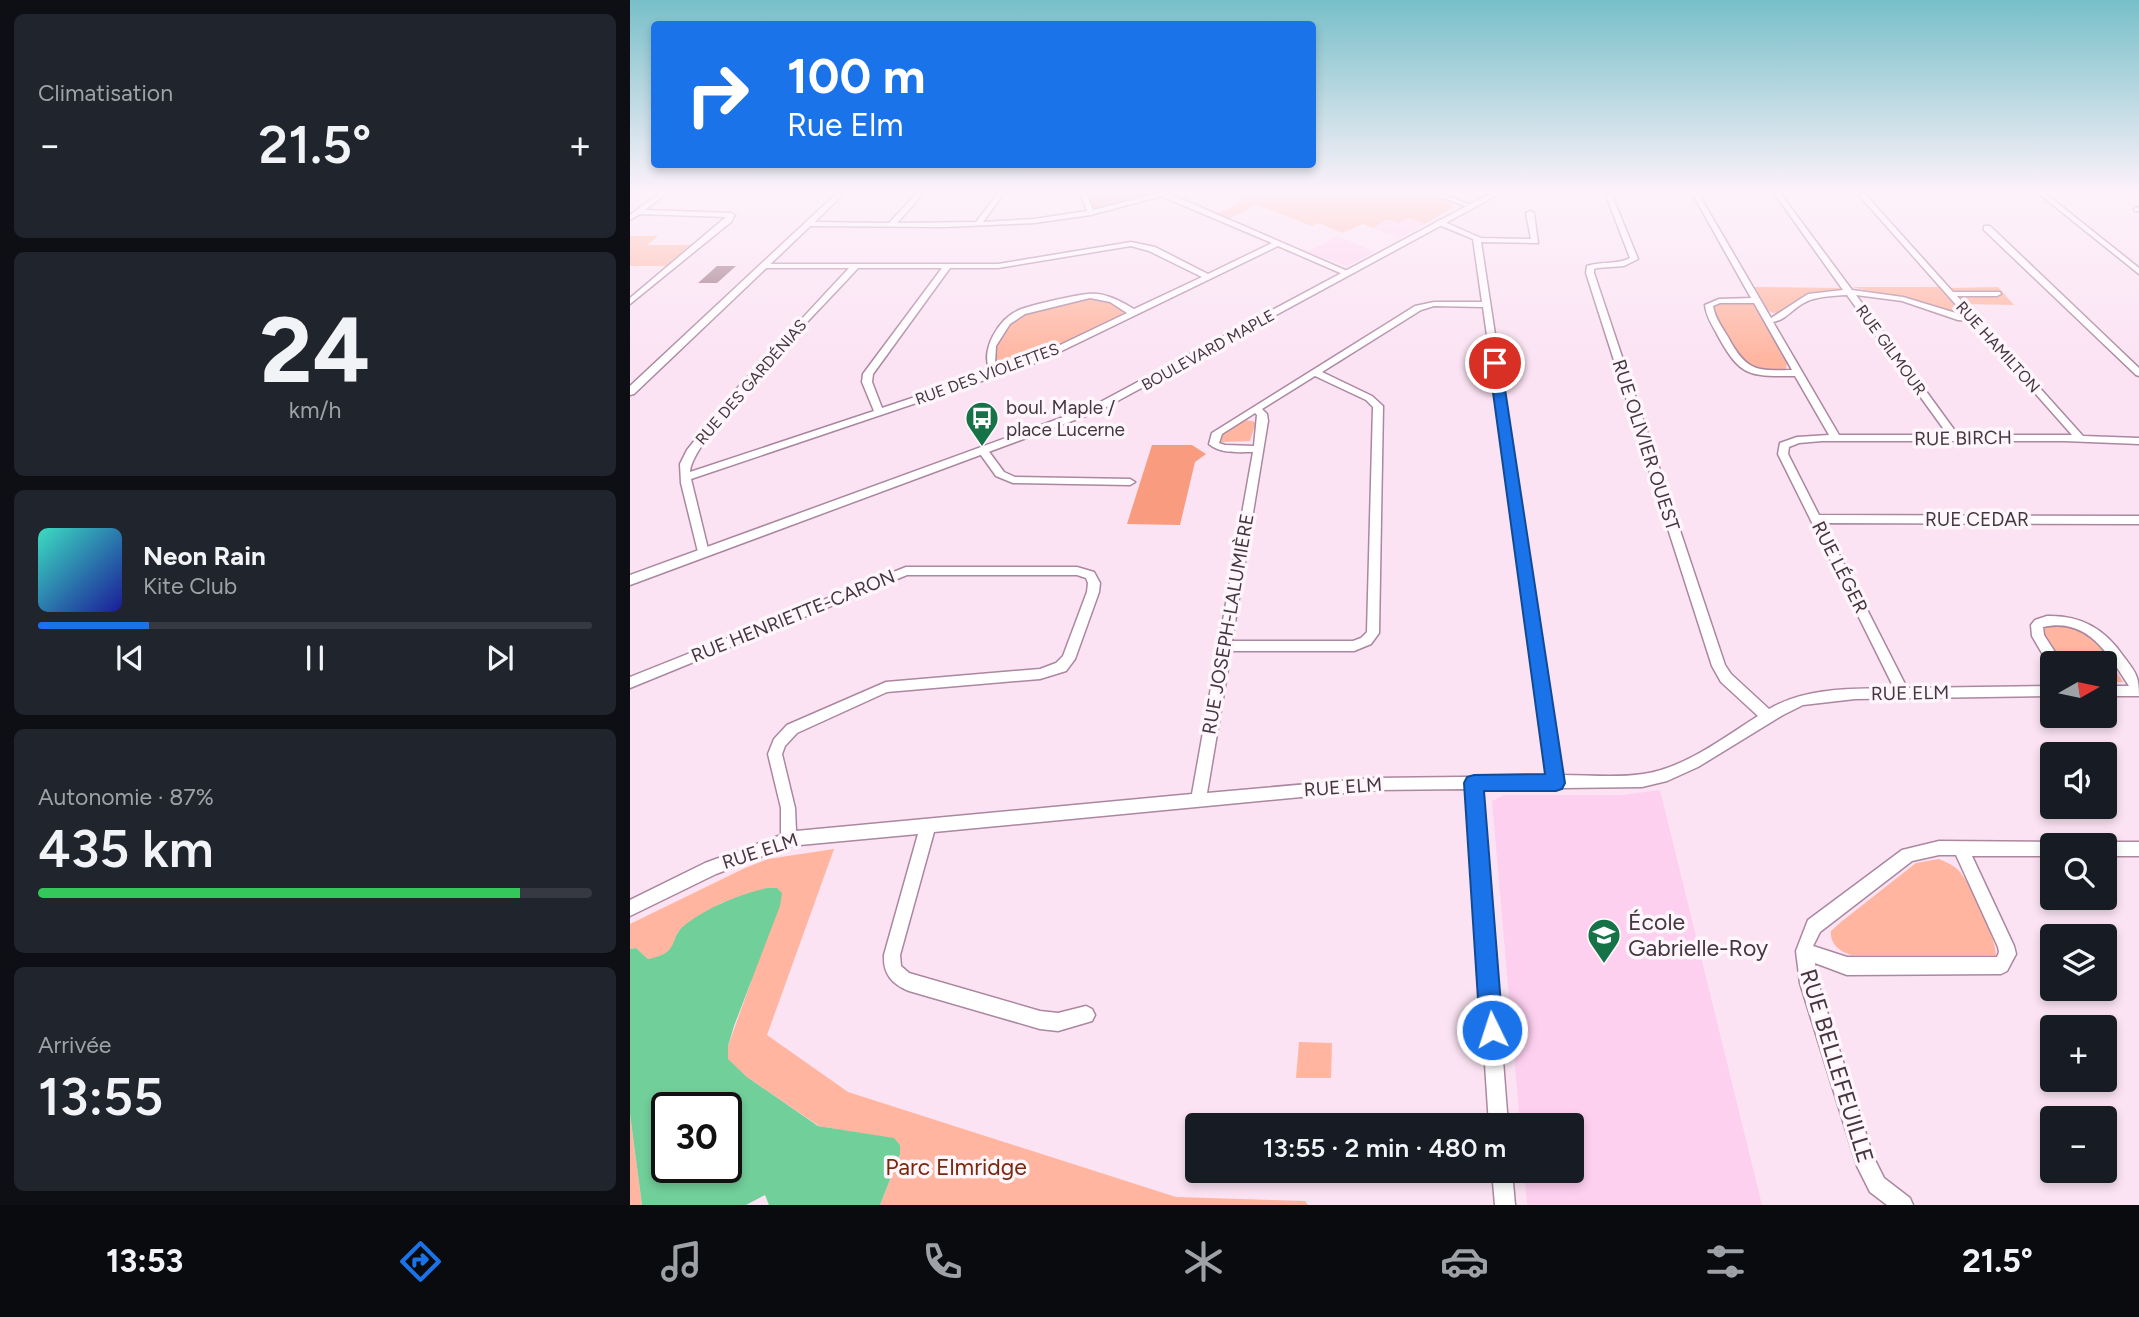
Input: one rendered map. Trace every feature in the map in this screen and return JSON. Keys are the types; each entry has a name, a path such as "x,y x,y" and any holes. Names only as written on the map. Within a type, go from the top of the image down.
{"street":[{"path":"630,302 692,249"},
{"path":"630,392 783,249"},
{"path":"765,266 1014,265 1102,249"},
{"path":"1152,249 1209,277"},
{"name":"RUE DES VIOLETTES","path":"685,477 1046,356 1265,249"},
{"path":"1293,249 1348,273"},
{"name":"BOULEVARD MAPLE","path":"630,580 1110,402 1391,249"},
{"path":"1478,249 1556,783"},
{"name":"RUE OLIVIER OUEST","path":"1630,249 1634,259 1625,264 1595,265 1590,268 1590,273 1719,666 1726,678 1768,717"},
{"path":"1728,249 1836,439"},
{"name":"RUE GILMOUR","path":"1818,249 1955,438"},
{"name":"RUE HAMILTON","path":"1911,249 2080,438"},
{"path":"2009,249 2139,373"},
{"path":"2110,249 2139,272"},
{"name":"RUE DES GARDÉNIAS","path":"685,477 685,462 699,441 855,267"},
{"path":"879,412 867,382 868,374 947,267"},
{"path":"1769,321 1777,319 1811,296 1849,292 1903,299 1961,318 1973,319"},
{"path":"1951,294 1997,294"},
{"path":"995,374 990,363 992,346 1007,322 1022,312 1090,296 1112,300 1134,313"},
{"path":"1757,300 1719,301 1709,305 1732,358 1750,371 1797,373"},
{"path":"1259,449 1223,448 1214,444 1217,433 1423,306 1486,305"},
{"path":"1225,646 1354,646 1366,641 1373,633 1377,405 1369,398 1315,372"},
{"name":"RUE JOSEPH-LALUMIÈRE","path":"1199,799 1259,449 1263,417 1255,409"},
{"name":"RUE BIRCH","path":"1788,443 1804,439 1955,438 2139,441"},
{"name":"RUE LÉGER","path":"1788,443 1783,447 1783,454 1903,693"},
{"path":"983,451 1000,474 1013,480 1129,482"},
{"path":"685,477 703,553"},
{"name":"RUE CEDAR","path":"1815,519 2139,520"},
{"name":"RUE HENRIETTE-CARON","path":"630,682 906,571 1077,571 1090,575 1094,583 1093,592 1072,653 1061,667 1040,674 886,687 792,729 779,743 775,754 788,808 789,839"},
{"path":"2047,651 2038,636 2036,625 2051,621 2083,623 2103,638 2112,651"},
{"path":"2118,660 2139,690"},
{"path":"2118,691 2139,690"},
{"name":"RUE ELM","path":"630,908 711,867 789,839 1375,784 1615,783 1667,775 1708,755 1793,703 1811,698 1903,693 2040,691"},
{"path":"1474,783 1498,1113"},
{"path":"928,825 892,956 892,967 897,976 909,982 1040,1020 1058,1022 1086,1015"},
{"path":"1804,951 1847,966 2001,965 2008,954 2006,946 1960,848"},
{"name":"RUE BELLEFEUILLE","path":"1903,1205 1888,1195 1869,1172 1808,984 1804,951 1808,934 1814,926 1908,855 1926,849 2040,849"},
{"path":"2117,849 2139,849"},
{"path":"1503,1183 1505,1205"}],"shaded area":[{"path":"1312,249 1368,249 1374,252 1347,266 1307,252"},
{"path":"1152,445 1192,445 1206,454 1195,462 1180,525 1127,524"},
{"name":"École Gabrielle-Roy","path":"1660,790 1762,1205 1527,1205 1525,1183 1584,1183 1584,1113 1519,1113 1492,801 1504,795 1622,795"},
{"path":"767,888 777,888 782,893 780,906 734,1026 728,1046 728,1059 747,1077 818,1126 894,1138 900,1145 900,1154 880,1205 769,1205 765,1195 746,1205 642,1205 630,1114 630,949 636,948 648,959 666,953 680,929 725,902"}],"green space":[{"path":"630,249 689,249 669,266 630,266"},
{"path":"1754,287 1843,290 1810,294 1781,312 1773,313 1767,310"},
{"path":"1851,287 1941,287 1961,312 1951,313 1904,298"},
{"path":"1998,287 2014,305 1964,304 1960,296 2000,295 1960,293 1949,288"},
{"path":"1090,298 1108,302 1123,313 1119,318 1038,357 1020,363 995,364 995,347 1012,323 1042,308"},
{"path":"1751,303 1756,306 1787,363 1786,369 1756,368 1738,356 1714,310 1716,304"},
{"path":"1246,420 1256,422 1250,441 1221,442 1223,435"},
{"path":"2045,627 2077,627 2094,637 2103,651 2055,651 2044,635"},
{"name":"Parc Elmridge","path":"834,849 767,1035 848,1092 1176,1197 1305,1201 1308,1205 880,1205 900,1154 900,1145 894,1139 819,1126 747,1077 727,1059 728,1046 751,982 767,888 721,903 678,932 671,949 661,957 648,959 636,948 630,949 630,924 768,859"},
{"path":"1939,859 1956,868 1969,886 1988,924 1996,955 1851,955 1836,946 1831,931 1841,922 1916,863"},
{"path":"1299,1042 1332,1043 1331,1078 1296,1078"},
{"path":"630,1114 642,1205 630,1205"}],"building":[{"path":"717,266 736,266 717,283 698,283"}],"place":[{"name":"boul. Maple / place Lucerne","path":"982,448"},
{"name":"École Gabrielle-Roy","path":"1604,965"}],"route":[{"path":"1492,1030 1474,783 1556,783 1495,363"}]}
